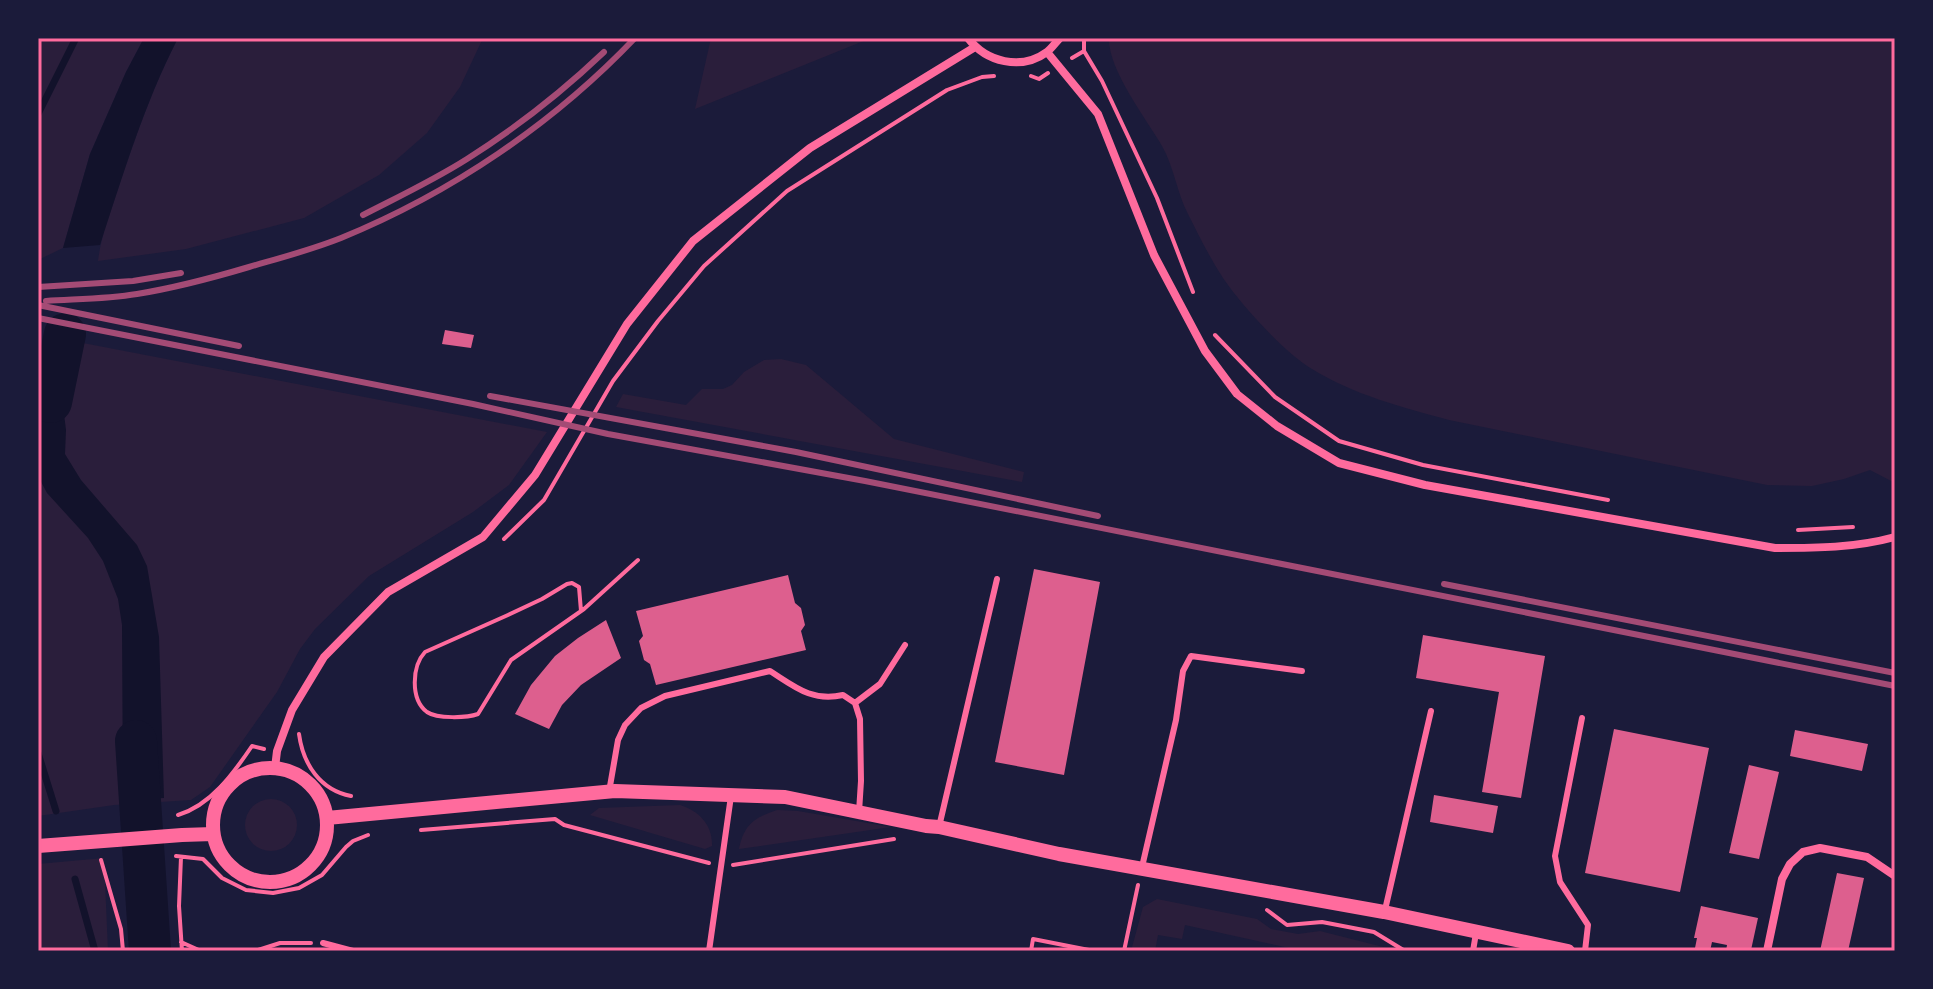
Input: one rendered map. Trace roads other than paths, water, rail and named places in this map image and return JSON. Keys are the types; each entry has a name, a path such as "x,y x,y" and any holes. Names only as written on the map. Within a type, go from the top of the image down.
{"street":[{"path":"968,38 975,47 992,58 1011,62 1030,60 1047,52 1060,38"},
{"path":"275,768 277,751 292,710 324,657 388,592 483,537 535,475 627,324 693,241 810,148 975,47"},
{"path":"1047,52 1098,114 1154,255 1205,351 1237,394 1277,426 1339,463 1425,485 1775,548 1825,549 1895,537"},
{"path":"275,768 294,773 310,784 322,800 327,818 326,838 319,856 305,871 288,880 269,883 249,878 232,868 220,853 213,834 214,814 222,794 236,779 254,770 275,768"},
{"path":"327,818 609,792 785,797 1059,854 1384,912 1568,951"},
{"path":"38,846 213,834"},
{"path":"1767,951 1782,879 1790,864 1803,852 1820,848 1867,857 1895,876"}],"lane":[{"path":"939,827 997,579"},
{"path":"855,703 880,684 905,645"},
{"path":"1142,867 1176,720 1183,671 1191,656 1302,671"},
{"path":"609,792 618,740 625,725 641,708 665,696 770,671 797,689 826,699 843,695 855,703 860,719 859,812"},
{"path":"1384,912 1431,711"},
{"path":"1582,718 1555,856 1560,882 1588,925 1585,951"},
{"path":"709,951 731,795"},
{"path":"1473,951 1476,933"},
{"path":"323,943 353,951"}],"waterway":[{"path":"38,114 76,38"},
{"path":"51,402 65,334"},
{"path":"136,741 150,951"},
{"path":"38,753 56,811"},
{"path":"75,879 95,951"}],"railway":[{"path":"46,301 126,296 193,282 318,246 382,220 461,178 535,127 635,38"},
{"path":"363,215 442,174 485,147 538,109 604,52"},
{"path":"38,287 133,281 181,273"},
{"path":"38,305 239,346"},
{"path":"38,318 473,404 608,434 865,481 1895,686"},
{"path":"490,396 796,452 1098,516"},
{"path":"1444,584 1895,673"}]}
